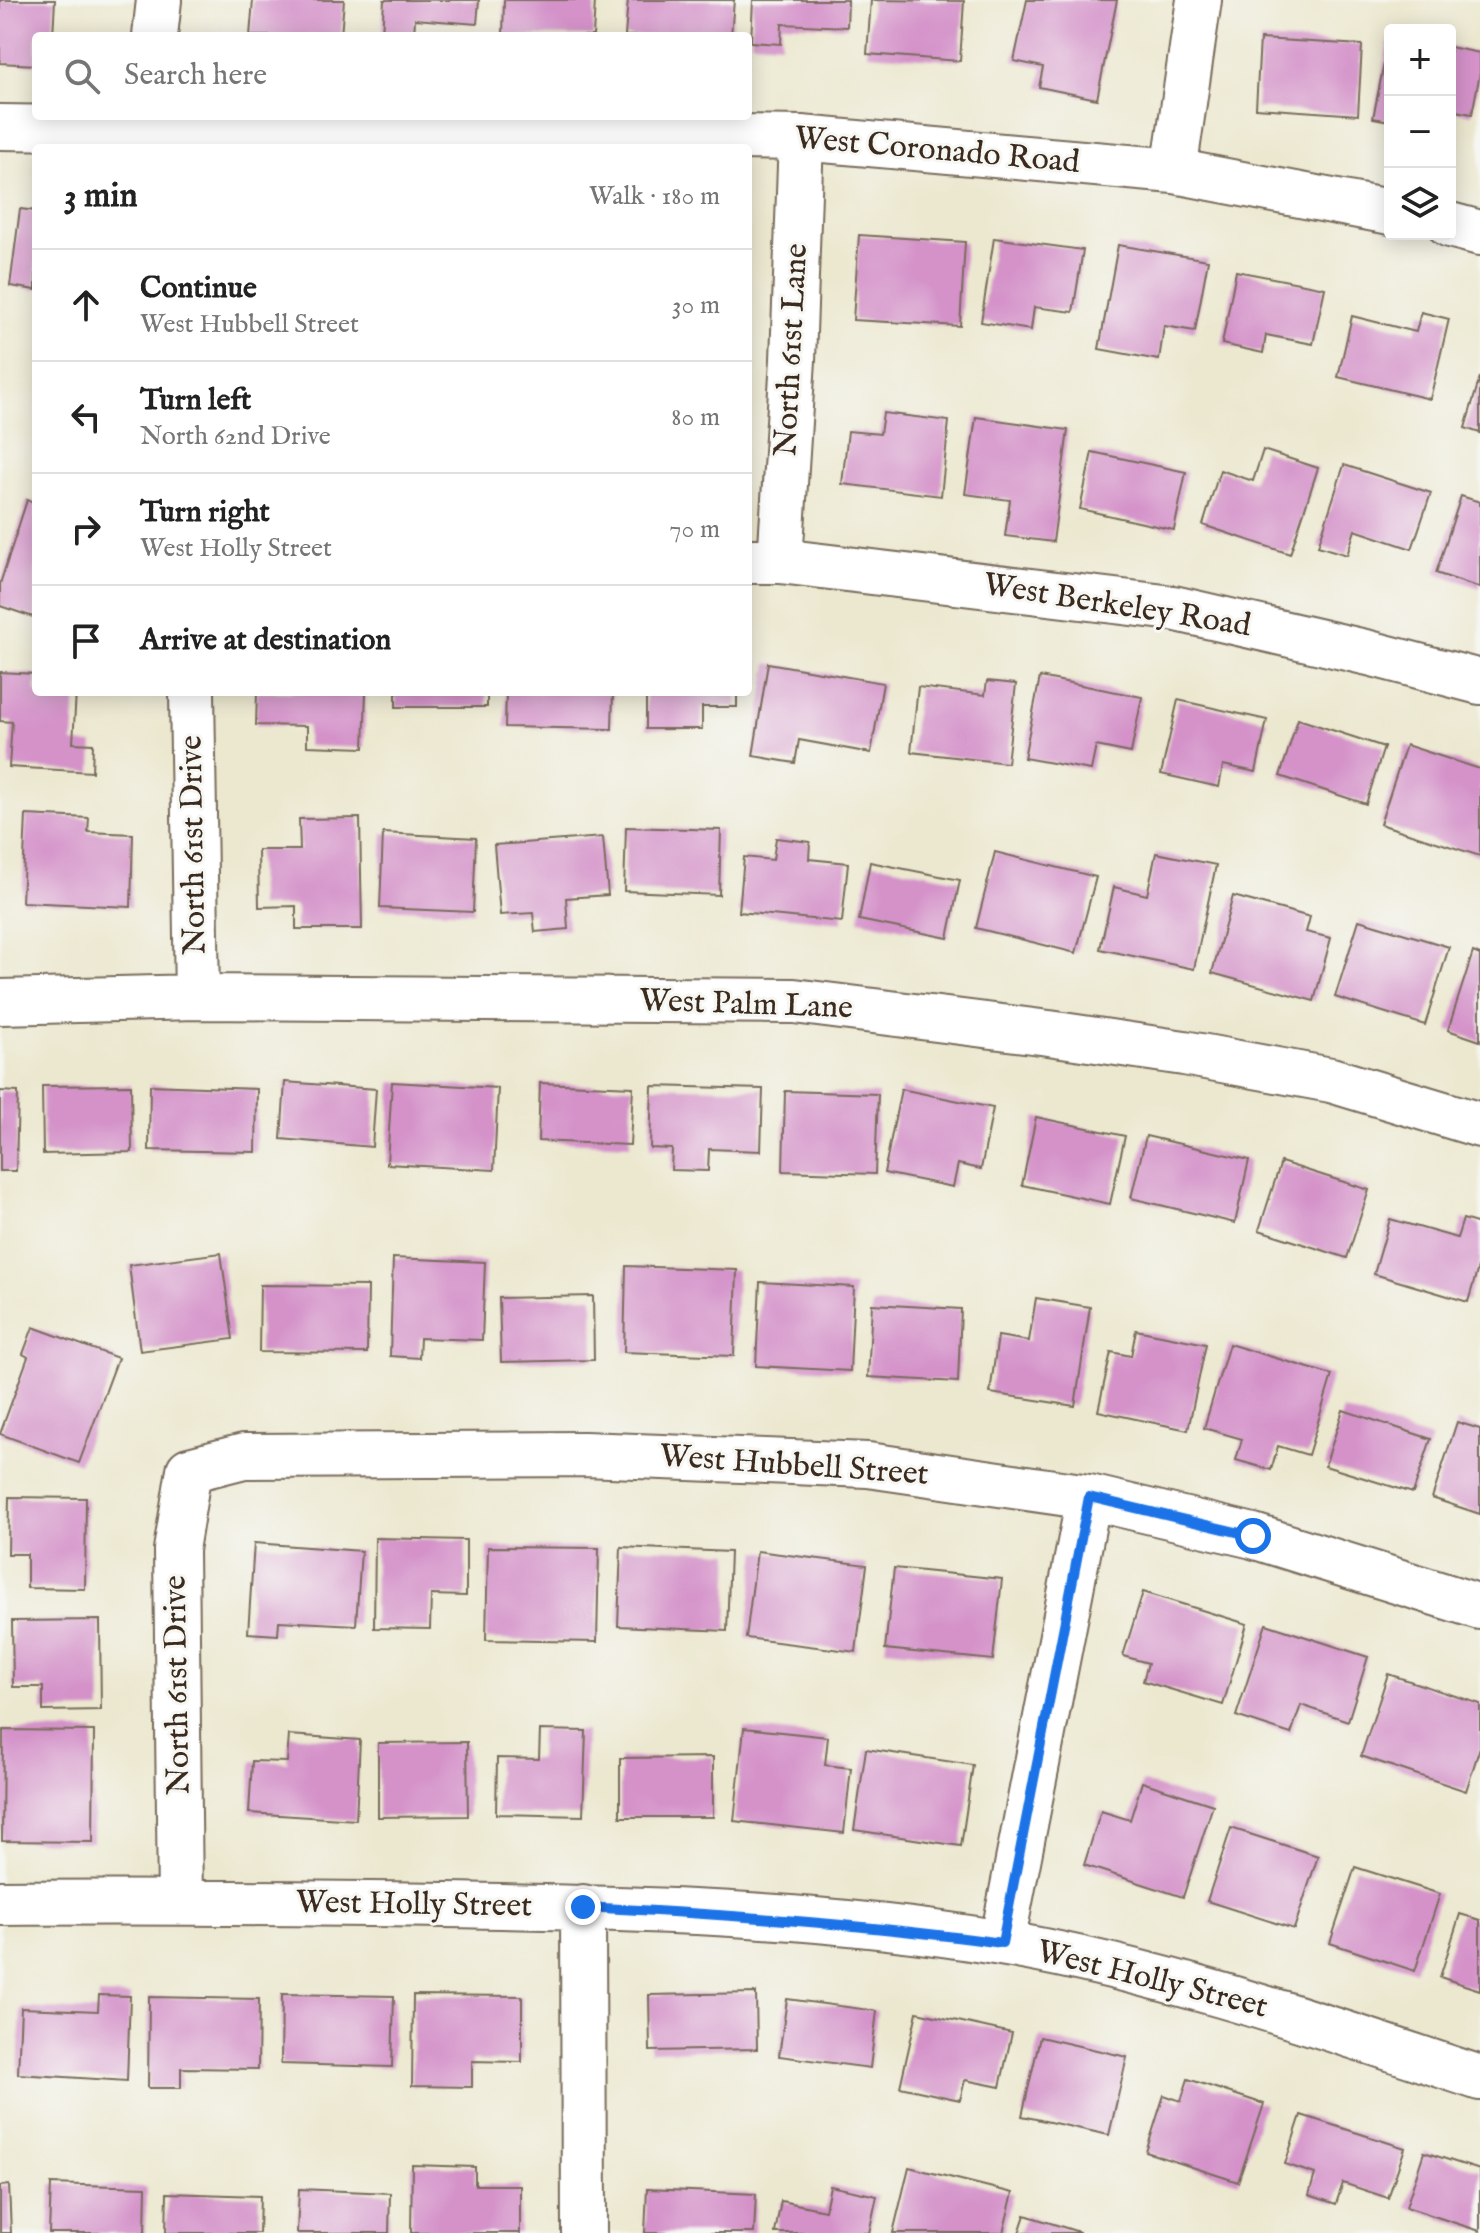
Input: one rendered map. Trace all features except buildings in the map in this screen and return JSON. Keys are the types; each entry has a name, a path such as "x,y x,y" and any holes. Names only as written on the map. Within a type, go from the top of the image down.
{"street":[{"path":"155,32 159,0"},
{"path":"1174,171 1199,0"},
{"name":"West Coronado Road","path":"0,127 152,122 801,138 1174,171 1384,211"},
{"name":"North 61st Lane","path":"764,561 793,360 801,138"},
{"path":"1456,227 1480,233"},
{"name":"West Berkeley Road","path":"764,561 1173,608 1480,682"},
{"name":"North 61st Drive","path":"192,696 197,997"},
{"name":"West Palm Lane","path":"0,1002 197,997 794,1001 1184,1053 1331,1080 1480,1125"},
{"name":"West Hubbell Street","path":"189,1470 244,1456 584,1454 868,1465 1089,1497 1253,1536 1480,1607"},
{"name":"North 61st Drive","path":"180,1902 176,1550 189,1470"},
{"path":"1002,1943 1089,1497"},
{"name":"West Holly Street","path":"0,1903 583,1907 892,1928 1002,1943 1138,1972 1295,2016 1480,2078"},
{"path":"583,1907 584,2233"}],"route":[{"path":"583,1907 892,1928 1002,1943 1089,1497 1253,1536"}]}
